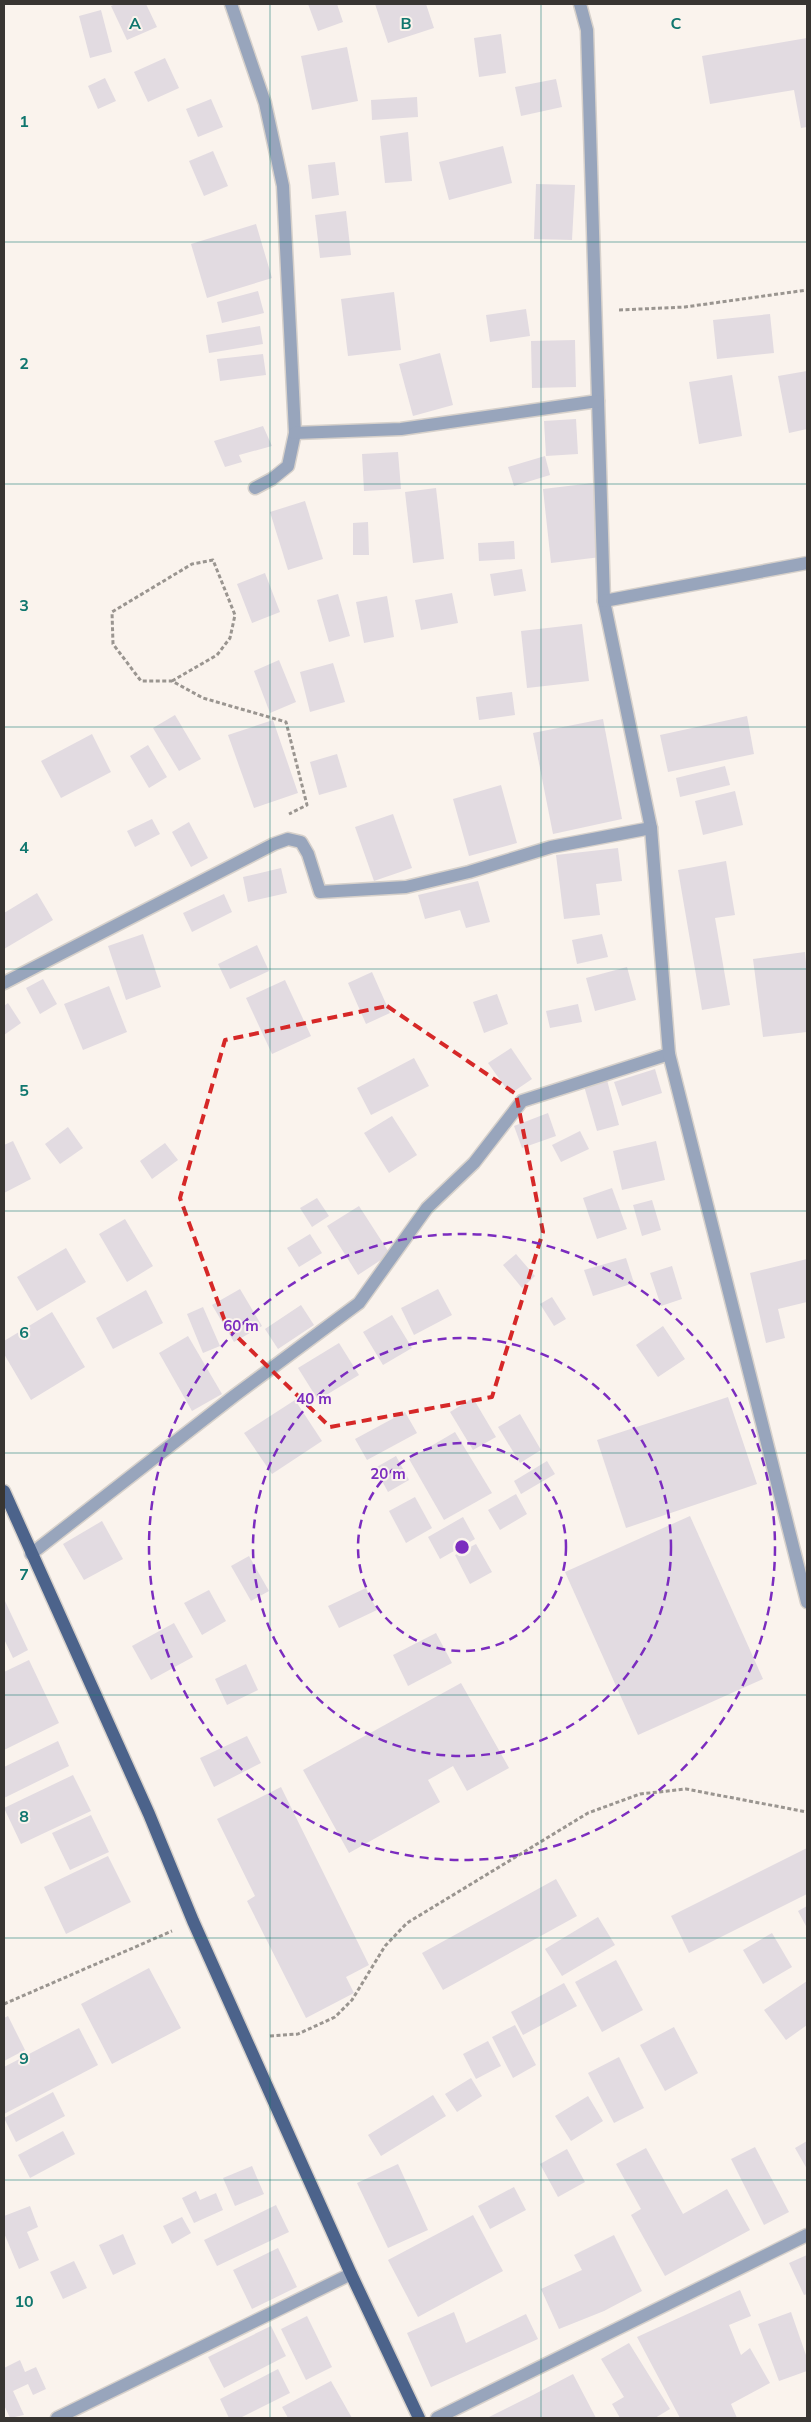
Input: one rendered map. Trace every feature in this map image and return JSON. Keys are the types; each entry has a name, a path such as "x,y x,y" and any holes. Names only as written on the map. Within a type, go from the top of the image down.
{"main road":[{"path":"4,1491 149,1814 194,1921 351,2274 419,2418"}],"street":[{"path":"230,4 264,103 283,186 295,433 288,466 272,479 255,488"},
{"path":"580,4 587,30 597,311 604,601 651,828 669,1054 807,1602"},
{"path":"295,433 400,429 598,401"},
{"path":"604,601 807,563"},
{"path":"4,984 274,844 288,839 301,842 308,854 320,892 406,887 469,872 551,846 651,828"},
{"path":"31,1554 234,1396 358,1303 427,1208 474,1163 522,1100 669,1054"},
{"path":"437,2418 807,2236"},
{"path":"57,2418 351,2274"}],"path":[{"path":"597,311 684,307 807,290"},
{"path":"172,681 217,655 230,638 235,615 212,560 192,564 112,612 113,644 141,681 172,681 203,698 286,722 307,805 281,818"},
{"path":"247,2038 298,2034 335,2017 352,2000 385,1946 407,1923 588,1813 640,1794 686,1788 807,1812"},
{"path":"4,2004 194,1921"}],"highlighted area":[{"path":"387,1006 516,1094 543,1232 492,1397 330,1427 227,1327 180,1198 225,1040"}],"building":[{"path":"116,4 146,4 157,27 127,40 111,6"},
{"path":"308,4 337,4 343,22 318,31"},
{"path":"375,4 426,4 434,28 388,43"},
{"path":"101,10 112,52 90,58 79,16"},
{"path":"501,34 506,73 479,77 474,38"},
{"path":"807,38 807,127 801,128 794,90 710,104 702,56"},
{"path":"347,47 358,101 312,110 301,56"},
{"path":"165,58 179,88 148,102 134,72"},
{"path":"105,78 116,101 98,109 88,86"},
{"path":"556,79 562,107 521,116 515,87"},
{"path":"417,97 418,117 372,120 371,100"},
{"path":"211,99 223,127 198,137 186,109"},
{"path":"408,132 412,181 385,183 380,136"},
{"path":"503,146 512,183 449,200 439,162"},
{"path":"213,151 228,186 204,196 189,161"},
{"path":"335,162 339,195 312,199 308,165"},
{"path":"536,184 575,185 572,240 534,239"},
{"path":"346,211 351,255 320,258 315,215"},
{"path":"256,224 272,278 207,298 191,244"},
{"path":"258,291 264,313 222,323 217,302"},
{"path":"394,292 401,350 348,356 341,299"},
{"path":"526,309 530,336 490,342 486,315"},
{"path":"770,314 774,353 717,359 713,320"},
{"path":"260,326 263,344 209,353 206,335"},
{"path":"575,340 576,387 532,388 531,341"},
{"path":"440,353 453,405 413,416 399,364"},
{"path":"263,354 266,375 220,381 217,359"},
{"path":"807,371 807,429 789,433 778,376"},
{"path":"732,375 742,436 699,444 689,382"},
{"path":"576,419 578,454 546,456 544,421"},
{"path":"263,426 272,446 239,455 242,462 225,467 214,441"},
{"path":"398,452 401,489 364,491 362,454"},
{"path":"545,456 550,475 514,486 508,467"},
{"path":"593,483 601,557 551,563 543,489"},
{"path":"436,488 444,559 413,563 405,492"},
{"path":"305,501 323,559 288,570 270,512"},
{"path":"368,522 369,555 353,555 353,523"},
{"path":"514,541 515,559 479,561 478,543"},
{"path":"522,569 526,591 494,596 490,574"},
{"path":"265,573 280,612 252,623 237,584"},
{"path":"452,593 458,623 421,630 415,600"},
{"path":"338,594 350,636 329,642 317,600"},
{"path":"387,596 394,637 364,643 356,602"},
{"path":"582,624 589,681 527,688 521,631"},
{"path":"279,660 296,702 270,713 254,671"},
{"path":"333,663 345,702 310,712 300,672"},
{"path":"512,692 515,715 479,720 476,697"},
{"path":"175,715 201,759 179,771 153,728"},
{"path":"747,716 754,754 668,772 660,735"},
{"path":"603,719 622,819 553,834 533,733"},
{"path":"273,720 298,793 254,808 228,735"},
{"path":"92,734 111,772 61,798 41,761"},
{"path":"148,745 167,777 149,788 130,756"},
{"path":"337,754 347,787 319,795 310,762"},
{"path":"725,766 730,785 680,797 676,778"},
{"path":"501,785 517,843 469,856 453,799"},
{"path":"735,791 743,825 703,835 695,801"},
{"path":"393,814 412,868 374,881 355,827"},
{"path":"152,819 160,834 135,847 127,831"},
{"path":"189,822 208,858 191,867 172,832"},
{"path":"618,848 622,881 596,884 600,915 564,919 556,855"},
{"path":"726,861 735,915 715,918 730,1005 702,1010 678,870"},
{"path":"281,868 287,893 248,902 243,877"},
{"path":"478,881 490,922 466,928 460,910 425,919 418,895"},
{"path":"37,893 53,920 4,949 4,913"},
{"path":"224,894 232,912 192,932 183,913"},
{"path":"143,934 161,987 126,1000 108,946"},
{"path":"602,934 608,957 577,964 572,940"},
{"path":"257,945 269,971 230,989 218,964"},
{"path":"805,952 807,1032 763,1037 753,959"},
{"path":"627,967 636,1000 595,1011 586,978"},
{"path":"372,972 390,1013 366,1024 348,983"},
{"path":"43,979 57,1004 40,1014 26,988"},
{"path":"285,980 311,1036 272,1054 246,998"},
{"path":"109,986 127,1032 83,1050 64,1004"},
{"path":"497,994 508,1024 484,1033 473,1002"},
{"path":"8,1003 21,1023 4,1035 4,1006"},
{"path":"578,1004 582,1022 550,1028 546,1011"},
{"path":"511,1048 532,1079 510,1094 488,1063"},
{"path":"414,1058 429,1086 371,1115 357,1088"},
{"path":"655,1069 662,1093 622,1106 614,1082"},
{"path":"607,1080 619,1125 597,1131 584,1086"},
{"path":"548,1113 556,1136 522,1148 514,1126"},
{"path":"392,1116 417,1155 389,1173 364,1133"},
{"path":"68,1127 83,1148 60,1164 45,1144"},
{"path":"580,1131 589,1149 561,1162 552,1145"},
{"path":"13,1141 31,1179 4,1193 4,1145"},
{"path":"656,1141 665,1180 622,1190 613,1151"},
{"path":"165,1143 178,1160 152,1179 140,1161"},
{"path":"612,1188 627,1229 597,1239 583,1198"},
{"path":"317,1198 329,1216 312,1227 300,1208"},
{"path":"652,1200 661,1230 642,1236 633,1205"},
{"path":"359,1206 390,1254 358,1275 327,1226"},
{"path":"125,1219 153,1266 127,1282 99,1234"},
{"path":"310,1234 322,1253 299,1267 287,1248"},
{"path":"66,1248 86,1282 37,1311 17,1277"},
{"path":"516,1254 535,1276 522,1288 503,1265"},
{"path":"626,1258 634,1283 593,1296 584,1270"},
{"path":"807,1259 807,1302 778,1309 785,1338 766,1343 750,1273"},
{"path":"672,1266 682,1299 661,1306 650,1273"},
{"path":"240,1289 262,1326 234,1342 212,1305"},
{"path":"438,1289 452,1315 414,1335 401,1308"},
{"path":"146,1290 163,1323 113,1349 96,1318"},
{"path":"552,1297 566,1319 554,1326 540,1304"},
{"path":"301,1305 314,1325 278,1349 265,1329"},
{"path":"203,1307 220,1346 203,1353 187,1314"},
{"path":"52,1312 85,1367 31,1400 4,1354 4,1341"},
{"path":"392,1315 412,1348 383,1365 363,1332"},
{"path":"663,1326 685,1359 658,1377 636,1345"},
{"path":"188,1336 222,1394 192,1411 159,1353"},
{"path":"339,1343 359,1375 318,1400 298,1368"},
{"path":"728,1397 757,1484 626,1528 597,1440"},
{"path":"473,1398 496,1437 473,1450 450,1412"},
{"path":"295,1400 322,1441 272,1474 244,1433"},
{"path":"405,1412 417,1433 367,1460 355,1439"},
{"path":"520,1414 541,1450 520,1463 498,1427"},
{"path":"455,1432 492,1493 444,1520 409,1459"},
{"path":"396,1456 409,1480 388,1492 375,1468"},
{"path":"547,1461 555,1474 521,1494 514,1481"},
{"path":"516,1494 527,1514 500,1530 488,1510"},
{"path":"415,1497 432,1528 406,1543 389,1511"},
{"path":"690,1516 763,1679 638,1735 565,1572"},
{"path":"463,1517 475,1539 440,1559 428,1537"},
{"path":"102,1521 123,1559 84,1580 63,1544"},
{"path":"476,1544 492,1572 470,1584 455,1555"},
{"path":"249,1556 269,1591 251,1601 231,1566"},
{"path":"366,1588 377,1610 339,1628 328,1606"},
{"path":"209,1590 226,1621 202,1635 184,1603"},
{"path":"4,1599 28,1650 13,1658 4,1639"},
{"path":"174,1623 193,1657 151,1680 132,1646"},
{"path":"436,1633 452,1663 408,1686 393,1655"},
{"path":"29,1660 59,1723 4,1750 4,1672"},
{"path":"246,1664 258,1690 227,1705 215,1679"},
{"path":"461,1683 509,1768 467,1791 453,1766 428,1780 440,1802 349,1853 303,1770"},
{"path":"247,1736 261,1763 214,1787 200,1758"},
{"path":"58,1741 69,1766 4,1798 4,1767"},
{"path":"73,1775 91,1811 21,1844 4,1808"},
{"path":"281,1787 369,1965 346,1977 354,1993 306,2018 247,1901 255,1896 217,1819"},
{"path":"91,1815 109,1852 70,1870 52,1833"},
{"path":"807,1848 807,1894 689,1953 671,1916"},
{"path":"108,1856 131,1902 66,1934 44,1887"},
{"path":"556,1879 577,1916 443,1990 422,1953"},
{"path":"807,1906 807,1928 798,1911"},
{"path":"598,1917 615,1945 562,1976 545,1949"},
{"path":"772,1933 792,1967 763,1984 743,1950"},
{"path":"616,1960 643,2010 602,2032 575,1982"},
{"path":"149,1968 181,2028 112,2064 81,2004"},
{"path":"807,1981 807,2025 786,2040 764,2010"},
{"path":"564,1983 577,2006 523,2035 511,2012"},
{"path":"8,2016 25,2050 4,2061 4,2018"},
{"path":"515,2025 536,2065 513,2078 492,2037"},
{"path":"674,2027 698,2073 665,2091 640,2045"},
{"path":"79,2028 98,2065 4,2114 4,2067"},
{"path":"488,2041 501,2066 476,2079 463,2054"},
{"path":"619,2057 644,2108 614,2123 588,2073"},
{"path":"471,2078 482,2096 457,2112 445,2094"},
{"path":"53,2092 65,2116 16,2142 4,2118"},
{"path":"433,2095 446,2116 381,2156 368,2135"},
{"path":"588,2096 603,2121 571,2141 555,2116"},
{"path":"63,2131 75,2154 30,2178 18,2155"},
{"path":"807,2141 807,2169 795,2148"},
{"path":"755,2147 789,2212 764,2225 731,2159"},
{"path":"646,2148 683,2214 727,2189 750,2230 665,2276 631,2215 641,2209 616,2164"},
{"path":"567,2149 585,2182 558,2197 540,2164"},
{"path":"398,2164 428,2230 388,2248 357,2183"},
{"path":"252,2166 264,2194 235,2206 223,2178"},
{"path":"514,2187 526,2210 490,2229 478,2206"},
{"path":"196,2191 200,2200 216,2193 223,2210 194,2223 182,2198"},
{"path":"276,2205 289,2232 217,2266 204,2240"},
{"path":"30,2206 38,2227 27,2232 39,2260 19,2269 4,2233 4,2216"},
{"path":"473,2215 503,2271 418,2317 388,2260"},
{"path":"182,2217 191,2233 172,2244 163,2226"},
{"path":"123,2234 136,2264 113,2275 99,2245"},
{"path":"614,2235 642,2291 604,2311 559,2329 541,2289 582,2270 574,2255"},
{"path":"278,2248 297,2287 252,2309 233,2270"},
{"path":"807,2255 807,2294 804,2295 789,2263"},
{"path":"74,2261 87,2288 63,2299 50,2272"},
{"path":"740,2290 751,2316 729,2325 741,2355 750,2348 770,2383 731,2404 737,2418 680,2418 637,2337"},
{"path":"454,2312 466,2343 526,2314 538,2339 431,2387 407,2333"},
{"path":"791,2312 807,2358 807,2371 779,2381 758,2324"},
{"path":"307,2316 332,2367 306,2380 281,2329"},
{"path":"271,2326 286,2356 224,2388 208,2357"},
{"path":"629,2343 670,2409 655,2418 620,2418 612,2404 624,2397 601,2359"},
{"path":"20,2360 25,2372 36,2367 46,2389 33,2395 28,2384 13,2391 24,2415 10,2418 4,2405 4,2368"},
{"path":"278,2369 290,2393 240,2418 229,2418 220,2399"},
{"path":"573,2374 596,2418 487,2418 533,2395"},
{"path":"331,2381 352,2418 288,2418 282,2407"}]}
